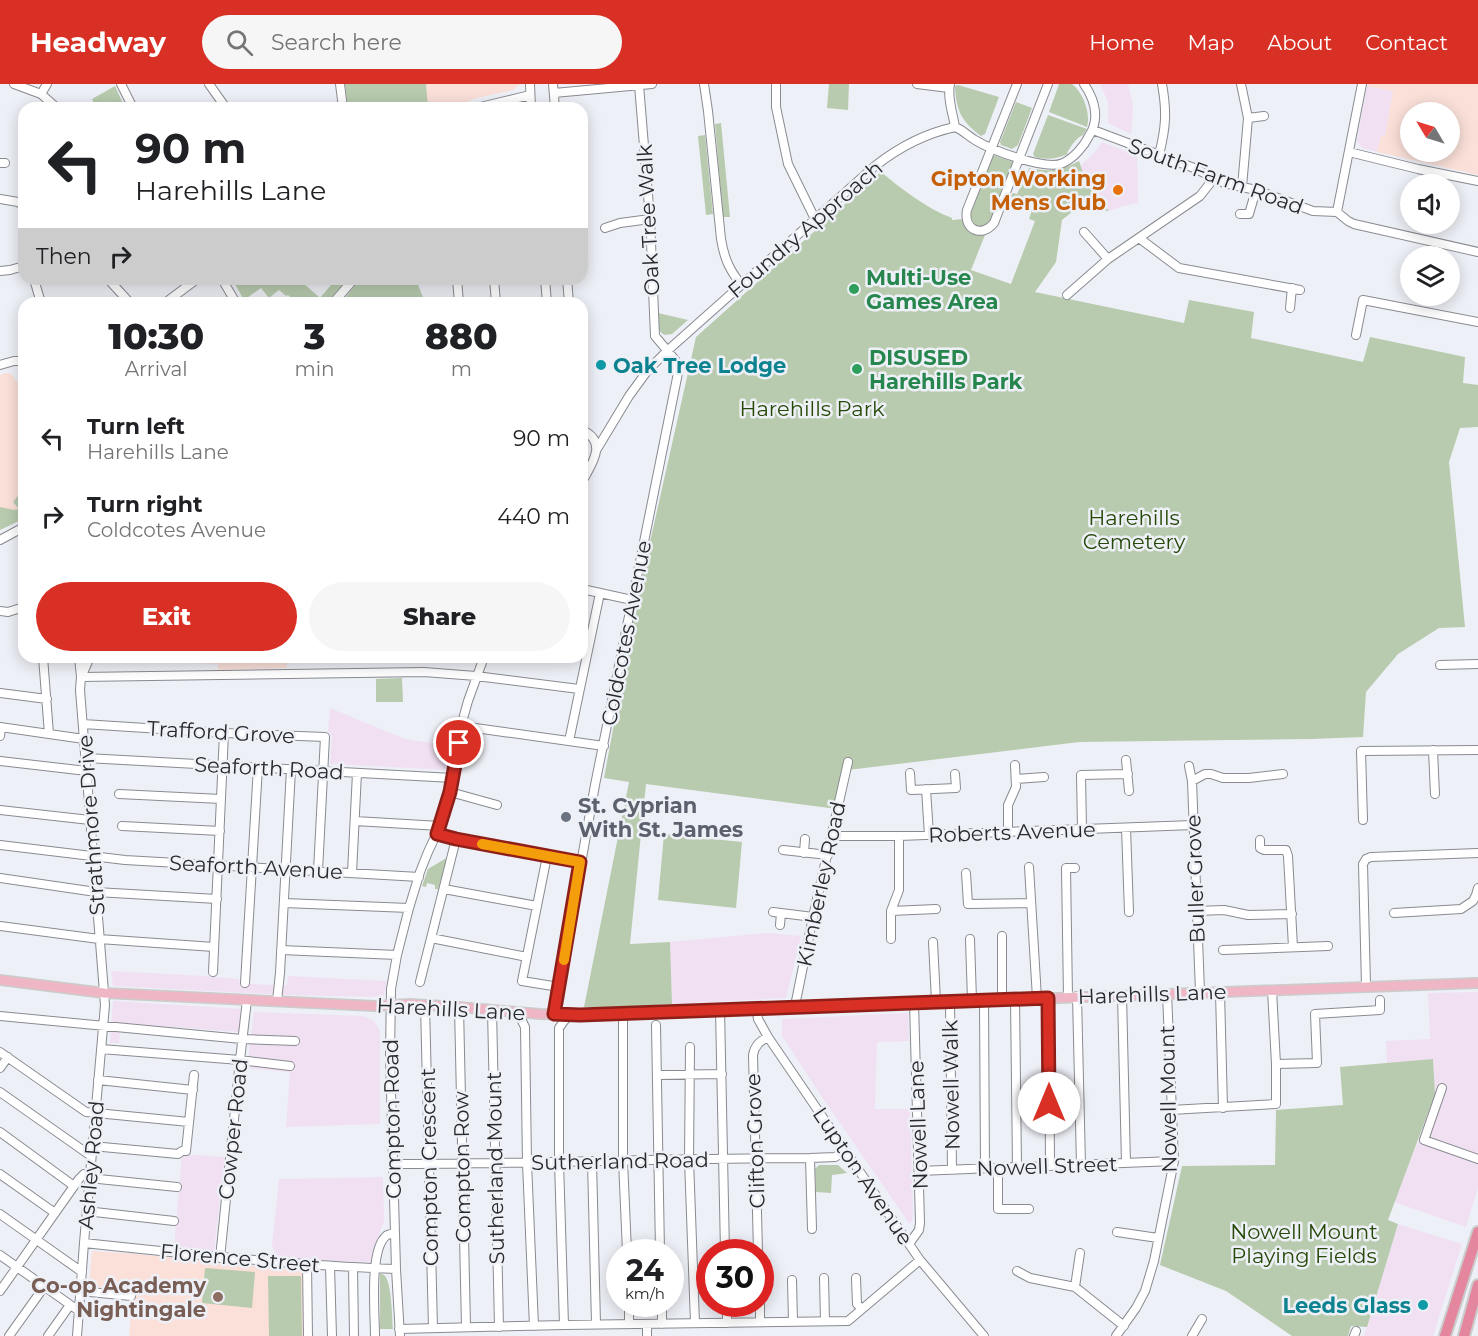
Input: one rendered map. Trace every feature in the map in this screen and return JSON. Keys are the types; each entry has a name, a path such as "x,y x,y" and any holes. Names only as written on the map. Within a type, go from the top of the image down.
{"highway":[{"path":"1445,1336 1478,1232"},
{"path":"1464,1336 1478,1285"}],"main road":[{"name":"Harehills Lane","path":"0,980 104,993 375,1006 425,1005 570,1015 1478,982"}],"street":[{"path":"14,84 41,94 50,102"},
{"path":"41,94 47,84"},
{"path":"121,84 130,102"},
{"path":"209,84 222,102"},
{"path":"340,84 342,102"},
{"path":"530,84 531,102"},
{"path":"553,84 555,102"},
{"path":"554,93 652,84"},
{"path":"704,84 721,239 729,267 741,284"},
{"path":"776,84 776,107 788,164 815,219"},
{"path":"917,84 949,86 956,128 973,139 1019,158 1047,165 1063,163 1075,154 1093,130 1096,116 1094,103 1084,84"},
{"path":"1017,84 966,215 969,225 977,230 987,230 994,223 1048,84"},
{"path":"1159,154 1164,137 1166,108 1162,84"},
{"path":"1241,84 1248,118 1242,187"},
{"path":"1338,212 1362,84"},
{"name":"Oak Tree Walk","path":"639,85 650,219 655,336 667,351"},
{"path":"499,102 530,94"},
{"path":"1248,118 1264,116"},
{"name":"Foundry Approach","path":"667,351 886,158 936,133 956,128"},
{"name":"South Farm Road","path":"1093,130 1194,168 1224,183 1256,190 1313,211 1338,212 1354,224 1478,252"},
{"path":"1349,152 1478,181"},
{"path":"1067,296 1108,259 1200,196 1214,178"},
{"path":"1240,214 1249,214 1256,190"},
{"path":"0,199 18,202"},
{"path":"605,228 620,222 650,219"},
{"path":"1084,232 1108,259"},
{"path":"1139,238 1179,268 1296,289 1290,308"},
{"path":"0,271 18,268"},
{"path":"114,285 124,297"},
{"path":"173,297 189,285"},
{"path":"338,297 349,285"},
{"path":"1356,335 1363,300 1478,322"},
{"path":"588,470 597,449 629,396 648,370 667,351"},
{"name":"Coldcotes Avenue","path":"554,1014 580,862 677,380 676,361 667,351"},
{"path":"0,365 18,362"},
{"path":"588,432 597,433 609,428"},
{"path":"588,433 593,437 597,449"},
{"path":"0,540 18,530"},
{"path":"588,590 632,600"},
{"path":"588,648 600,593"},
{"path":"0,611 8,612 18,609"},
{"path":"44,663 49,734"},
{"name":"Strathmore Drive","path":"80,663 104,993"},
{"path":"87,663 81,677 424,672 579,689"},
{"path":"390,1005 409,908 450,792 462,726 481,663"},
{"path":"569,741 585,663"},
{"path":"1440,665 1478,664"},
{"path":"0,693 47,699"},
{"name":"Trafford Grove","path":"83,724 325,737 323,771"},
{"path":"462,726 604,746"},
{"path":"0,730 84,739"},
{"path":"213,972 224,733"},
{"path":"1433,750 1435,794"},
{"path":"1363,820 1361,751 1478,750"},
{"name":"Seaforth Road","path":"86,758 453,778"},
{"path":"1126,760 1129,791"},
{"path":"0,761 87,771"},
{"name":"Kimberley Road","path":"795,1006 848,762"},
{"path":"1008,831 1008,805 1016,787 1015,765"},
{"name":"Buller Grove","path":"1189,766 1192,781 1200,992"},
{"path":"245,983 258,767"},
{"path":"277,1001 291,769"},
{"path":"318,871 323,771"},
{"path":"352,873 357,773"},
{"path":"910,773 911,790 956,788 955,774"},
{"path":"1082,830 1081,775 1128,774"},
{"path":"1192,781 1205,774 1223,778 1249,778 1282,774"},
{"path":"1016,779 1044,777"},
{"path":"926,789 928,835"},
{"path":"450,792 497,805"},
{"path":"119,794 221,799"},
{"path":"0,810 90,820"},
{"path":"355,821 438,830 456,839 580,862"},
{"name":"Roberts Avenue","path":"832,836 899,836 1193,825"},
{"path":"122,826 220,831"},
{"path":"1126,828 1129,912"},
{"path":"891,939 891,911 899,890 899,836"},
{"path":"420,982 456,839"},
{"path":"804,853 805,839"},
{"path":"1260,840 1260,848 1264,850 1286,850 1287,852"},
{"path":"1289,842 1287,852 1293,947"},
{"name":"Seaforth Avenue","path":"0,845 93,857 419,877"},
{"path":"783,850 828,855"},
{"path":"1366,986 1363,864 1366,859 1371,856 1478,853"},
{"path":"547,856 522,981 559,987"},
{"path":"1029,867 1037,998"},
{"path":"1075,868 1066,868 1082,1165"},
{"path":"966,873 968,904 1031,903"},
{"path":"0,878 96,892 217,899"},
{"path":"1394,913 1461,909 1473,901 1478,888"},
{"path":"444,889 537,906"},
{"path":"284,903 409,908"},
{"path":"891,911 936,909"},
{"path":"1197,911 1224,910 1248,915 1292,914"},
{"path":"780,925 777,913 813,916"},
{"path":"0,926 99,939 214,947"},
{"path":"1002,936 1002,999"},
{"path":"431,938 527,957"},
{"path":"970,939 972,1000"},
{"path":"933,942 936,1001"},
{"path":"1223,950 1328,946"},
{"path":"281,950 398,955"},
{"path":"1171,1110 1276,1104 1272,990"},
{"path":"1220,992 1223,1108"},
{"name":"Ashley Road","path":"77,1336 105,1005 104,993"},
{"name":"Nowell Mount","path":"1116,1336 1145,1291 1154,1261 1174,1161 1167,993"},
{"path":"1122,995 1126,1163"},
{"path":"1048,998 1050,1166"},
{"path":"1015,999 1017,1167"},
{"name":"Cowper Road","path":"220,1258 247,1000"},
{"path":"984,1000 984,1168"},
{"path":"1276,1064 1317,1063 1315,1014 1380,1010 1380,1000"},
{"name":"Nowell Walk","path":"950,1001 952,1170"},
{"name":"Nowell Lane","path":"909,1244 921,1223 914,1002"},
{"name":"Compton Road","path":"390,1005 399,1333"},
{"name":"Compton Crescent","path":"425,1005 433,1328"},
{"name":"Compton Row","path":"459,1007 466,1327"},
{"name":"Lupton Avenue","path":"756,1008 758,1019 768,1037 920,1260 984,1336"},
{"path":"720,1009 725,1239"},
{"name":"Sutherland Mount","path":"492,1010 499,1327"},
{"path":"522,1012 525,1027 527,1163 534,1326"},
{"path":"623,1013 623,1160 626,1239"},
{"path":"564,1325 559,1162 559,1028 570,1015"},
{"path":"0,1016 242,1039 295,1041"},
{"path":"656,1025 660,1239"},
{"name":"Clifton Grove","path":"758,1239 753,1055 760,1041 768,1037"},
{"path":"690,1047 689,1160 694,1323"},
{"path":"101,1049 290,1066"},
{"path":"0,1052 86,1112 189,1122"},
{"path":"0,1068 8,1057"},
{"path":"657,1075 722,1074"},
{"path":"92,1146 178,1154 186,1151 194,1075"},
{"path":"98,1080 193,1090"},
{"path":"1442,1088 1424,1140 1478,1160"},
{"path":"0,1092 91,1156"},
{"path":"0,1132 74,1186"},
{"name":"Sutherland Road","path":"393,1164 810,1158 835,1157 845,1151"},
{"path":"810,1158 812,1229"},
{"path":"592,1161 596,1324"},
{"name":"Nowell Street","path":"920,1171 1174,1161"},
{"path":"998,1168 998,1209 1029,1209"},
{"path":"0,1174 55,1213"},
{"path":"0,1291 82,1176 86,1174 177,1187"},
{"path":"87,1212 174,1221"},
{"path":"0,1214 82,1272"},
{"path":"1117,1232 1158,1238"},
{"path":"375,1336 376,1256 381,1242 387,1235 395,1233"},
{"name":"Florence Street","path":"84,1243 220,1258 396,1269"},
{"path":"1075,1287 1080,1253"},
{"path":"0,1255 79,1311"},
{"path":"399,1333 433,1328 466,1327 849,1321 920,1260"},
{"path":"307,1264 308,1336"},
{"path":"330,1266 332,1336"},
{"path":"353,1267 354,1336"},
{"path":"1017,1271 1030,1278 1075,1287 1124,1326"},
{"path":"824,1278 825,1321"},
{"path":"856,1278 857,1304 862,1309"},
{"path":"792,1280 793,1322"},
{"path":"9,1336 44,1287"},
{"path":"80,1291 131,1296"},
{"path":"48,1336 70,1305"},
{"path":"629,1317 629,1324"},
{"path":"662,1317 662,1324"},
{"path":"727,1317 727,1323"},
{"path":"760,1317 760,1322"},
{"path":"1192,1336 1202,1319"},
{"path":"647,1324 647,1336"},
{"path":"484,1327 484,1336"}],"shaded area":[{"path":"345,84 520,84 513,90 467,102 347,102"},
{"path":"1100,84 1128,84 1133,111 1131,134 1108,123 1108,102"},
{"path":"1368,84 1478,84 1478,175 1421,162 1460,162 1460,102 1400,102 1400,157 1377,152 1381,135 1385,136 1393,91 1367,86"},
{"path":"1367,86 1393,91 1385,136 1381,136 1377,152 1362,148 1357,141"},
{"path":"1102,142 1137,156 1138,203 1109,211 1087,184 1080,166"},
{"path":"9,373 18,383 18,521 0,530 0,375"},
{"path":"192,663 287,663 287,668 218,670 218,664"},
{"path":"330,708 405,739 451,746 448,770 330,764 332,736 328,731"},
{"path":"767,933 801,936 786,998 672,1004 670,942"},
{"path":"111,971 239,979 239,983 269,985 287,985 288,976 387,981 384,995 373,997 287,995 113,986"},
{"path":"1478,992 1478,1187 1466,1227 1394,1202 1435,1094 1433,1059 1387,1064 1386,1041 1430,1039 1428,993"},
{"path":"113,1001 241,1009 239,1032 121,1023 119,1043 110,1043"},
{"path":"254,1012 363,1016 374,1021 380,1031 380,1124 286,1127 290,1072 247,1068"},
{"path":"908,1013 909,1041 877,1042 875,1109 910,1109 913,1215 909,1223 782,1036 782,1019"},
{"path":"182,1154 225,1157 214,1251 174,1246"},
{"path":"383,1177 384,1221 371,1262 276,1259 272,1245 279,1179"},
{"path":"1398,1224 1462,1244 1433,1336 1364,1336"},
{"name":"Co-op Academy Nightingale","path":"92,1251 303,1271 304,1336 129,1336 133,1290 89,1286"}],"green space":[{"path":"345,84 426,84 428,102 347,102"},
{"path":"829,84 849,84 848,110 827,108"},
{"path":"1059,84 1072,84 1080,92 1087,110 1087,127 1049,112"},
{"path":"115,86 122,102 93,102 92,99"},
{"path":"955,86 999,97 985,134 981,136 961,115"},
{"path":"1016,102 1032,108 1018,145 1012,149 1001,145 1000,142"},
{"path":"1048,115 1087,129 1074,142 1068,154 1052,158 1035,157 1033,154"},
{"path":"721,123 730,217 723,217 715,124"},
{"path":"705,135 713,214 706,215 698,136"},
{"path":"993,155 1013,162 990,222 978,227 973,224 970,216"},
{"path":"1079,161 1087,184 1109,211 1078,207 1062,220 1056,262 1035,292 1184,323 1189,300 1254,312 1251,338 1363,362 1370,337 1465,357 1463,383 1478,385 1478,427 1460,428 1449,462 1465,627 1439,628 1398,654 1366,692 1363,737 1079,742 848,770 837,809 646,784 630,944 670,942 672,1004 584,1007 629,782 604,778 637,600 696,337 881,172 924,204 952,220 964,219 973,233 985,235 971,270 1011,284 1035,221 1029,219 1033,207 1009,197 1013,193 1017,194 1029,168 1055,170"},
{"path":"235,285 305,285 319,297 290,297 279,290 268,297 261,288 248,297 242,297"},
{"path":"331,285 342,285 331,297 321,297"},
{"path":"355,285 418,285 423,297 346,297"},
{"path":"658,313 688,320 672,334 665,335 659,329"},
{"path":"18,496 18,508 13,502"},
{"path":"0,507 18,509 18,521 0,530"},
{"path":"402,678 403,702 376,702 376,679"},
{"path":"664,834 742,842 736,908 658,900"},
{"path":"448,857 438,889 435,889 435,885 427,883 426,887 422,886 428,869"},
{"name":"Nowell Mount Playing Fields","path":"1433,1059 1435,1094 1388,1220 1398,1224 1367,1327 1351,1326 1348,1336 1292,1336 1226,1291 1160,1265 1182,1166 1275,1165 1276,1110 1343,1105 1340,1067"},
{"path":"819,1165 838,1165 847,1173 832,1175 831,1193 816,1192 815,1169"},
{"path":"205,1268 255,1272 252,1308 202,1303"},
{"path":"380,1274 384,1275 389,1285 393,1329 380,1329"},
{"path":"268,1276 301,1276 302,1336 269,1336"}],"slow traffic":[{"path":"482,844 580,862 564,960"}],"place":[{"name":"Gipton Working Mens Club","path":"1118,190"},
{"name":"Multi-Use Games Area","path":"854,289"},
{"name":"Oak Tree Lodge","path":"601,365"},
{"name":"DISUSED Harehills Park","path":"857,369"},
{"name":"St. Cyprian With St. James","path":"566,817"},
{"name":"Co-op Academy Nightingale","path":"218,1297"},
{"name":"Leeds Glass","path":"1423,1305"}],"route":[{"path":"459,743 450,792 437,834 580,862 554,1014 580,1015 1048,998 1049,1103"}],"park label":[{"name":"Harehills Park","path":"812,408"},
{"name":"Harehills Cemetery","path":"1134,529"}]}
